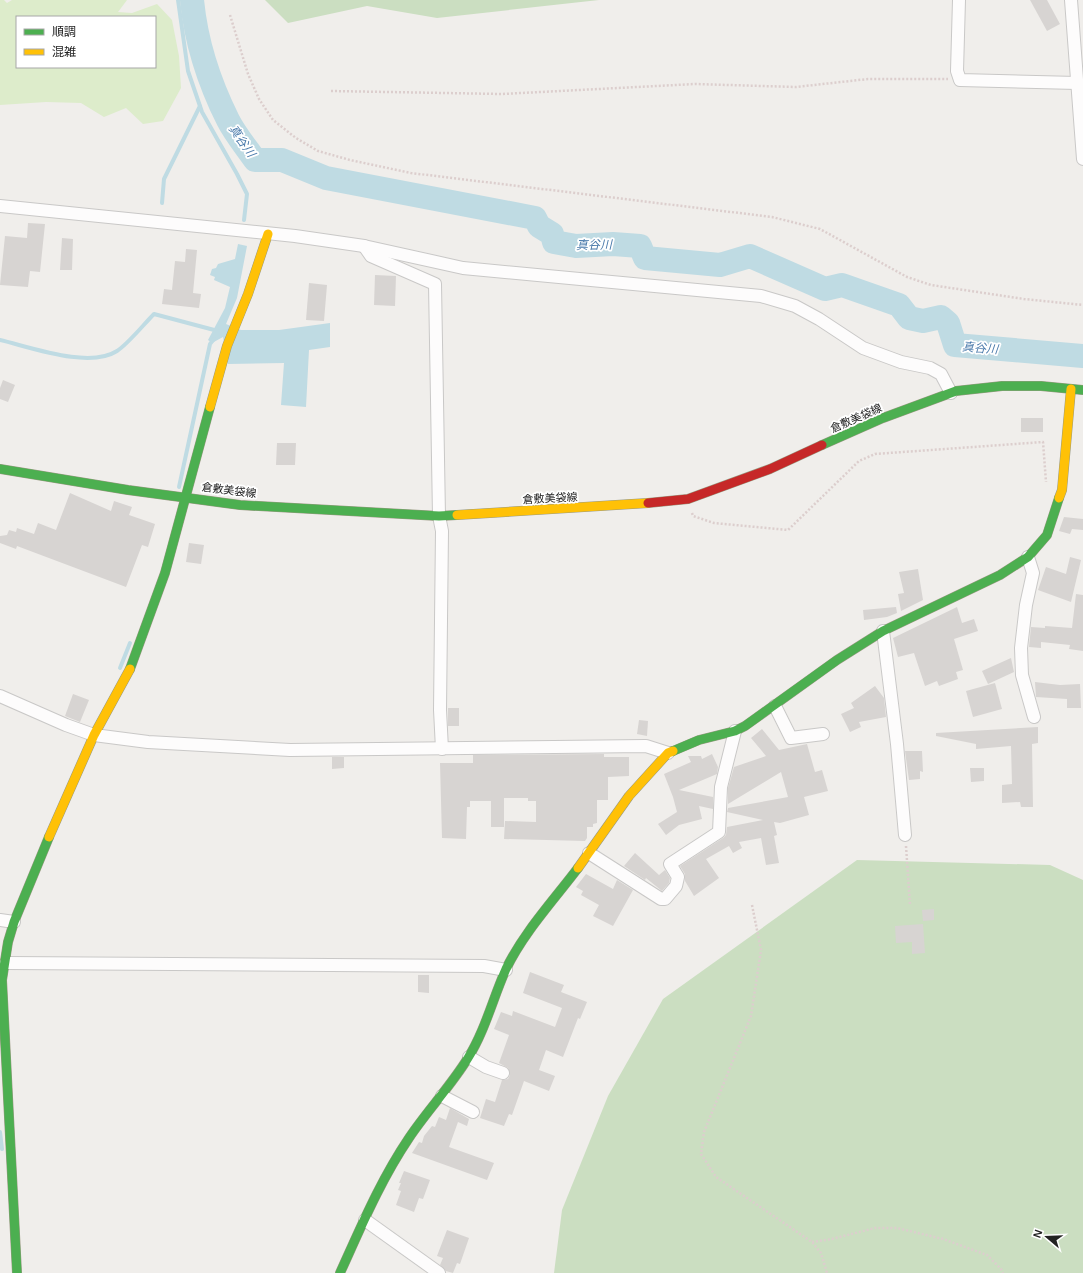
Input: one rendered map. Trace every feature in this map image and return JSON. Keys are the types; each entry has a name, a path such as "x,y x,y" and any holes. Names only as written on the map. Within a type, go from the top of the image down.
{"street":[{"path":"959,0 957,72 960,80 1077,84"},
{"path":"1071,0 1083,159"},
{"path":"0,206 296,236 364,246 463,268 753,295 795,306 819,319 863,348 901,362 930,368 941,374 951,393"},
{"path":"17,1273 5,1182 2,980 6,964 8,942 14,922 53,827 88,733 131,666 165,573 226,346 248,294 268,234"},
{"path":"364,246 371,256 435,284 439,516 442,531 440,710 442,749"},
{"name":"倉敷美袋線","path":"0,469 105,486 240,505 439,516 614,506 688,498 770,469 883,418 951,393 1002,386 1071,388 1083,390"},
{"path":"340,1273 365,1220 377,1190 405,1144 442,1096 469,1057 490,1012 506,970 520,944 589,853 629,796 668,753 698,740 735,731 775,706 837,660 883,631 1000,575 1028,557 1047,535 1062,490 1071,388"},
{"path":"1028,557 1033,573 1026,605 1021,648 1022,675 1034,717"},
{"path":"883,631 897,744 905,835"},
{"path":"0,696 88,733 148,742 290,750 646,746 668,753"},
{"path":"775,706 791,738 823,734"},
{"path":"589,853 660,899 664,899 676,886 678,877 670,864 719,832 721,787 735,731"},
{"path":"0,920 14,922"},
{"path":"6,964 484,966 506,970"},
{"path":"469,1057 486,1067 503,1073"},
{"path":"442,1096 473,1112"},
{"path":"365,1220 439,1273"}],"path":[{"path":"230,15 248,74 259,99 273,120 296,138 318,152 411,173 772,217 820,230 907,277 931,285 1024,299 1083,305"},
{"path":"331,91 502,94 695,84 796,87 868,79 960,80"},
{"path":"688,498 693,516 714,523 788,530 859,461 875,454 1043,442 1046,487"},
{"path":"905,835 910,905"},
{"path":"752,905 761,950 751,1016 704,1132 701,1154 716,1177 812,1242 821,1253 826,1273"},
{"path":"812,1242 832,1239 875,1228 897,1228 943,1238 987,1255 1001,1269 1002,1273"}],"green space":[{"path":"0,0 4,0 7,3 12,0 127,0 118,12 132,13 157,4 172,20 179,56 181,88 163,121 143,124 126,108 104,117 81,103 46,102 0,105"},
{"path":"265,0 599,0 437,18 367,6 288,23"},
{"path":"857,860 1050,865 1083,880 1083,1273 554,1273 562,1210 608,1096 663,999"}],"water":[{"path":"238,244 247,246 237,298 226,324 241,330 279,330 330,323 330,347 309,350 306,407 281,405 284,363 228,364 223,337 212,343 208,340 225,308 230,287 214,280 215,277 210,275 212,269 216,268 218,264 235,259"}],"building":[{"path":"1030,0 1047,0 1060,24 1047,31"},
{"path":"28,223 45,224 40,272 30,271 28,287 0,285 5,236 27,238"},
{"path":"62,238 73,239 72,270 60,270"},
{"path":"186,249 197,250 193,293 201,294 199,308 162,304 164,289 172,290 175,261 185,262"},
{"path":"375,275 396,276 395,306 374,305"},
{"path":"309,283 327,285 324,321 306,320"},
{"path":"3,380 15,385 8,402 0,399 0,388"},
{"path":"1021,418 1043,418 1043,432 1021,432"},
{"path":"277,443 296,443 295,465 276,465"},
{"path":"70,493 111,511 114,501 132,507 129,515 155,524 148,547 142,545 126,587 17,546 16,549 0,543 0,536 7,535 9,530 16,532 17,528 34,534 38,523 56,530"},
{"path":"1064,517 1083,519 1083,530 1072,529 1070,534 1059,531"},
{"path":"189,543 204,545 201,564 186,562"},
{"path":"1070,557 1081,560 1071,602 1038,590 1046,567 1066,574"},
{"path":"918,569 923,600 901,611 898,594 904,593 899,572"},
{"path":"1076,594 1083,595 1083,651 1069,649 1070,645 1041,642 1041,648 1029,647 1031,627 1045,628 1045,626 1072,628"},
{"path":"896,607 897,613 887,617 864,620 863,610"},
{"path":"957,607 962,623 974,619 978,631 954,639 963,670 956,672 958,679 939,686 937,681 925,686 914,653 898,657 893,638"},
{"path":"1011,658 1014,672 988,684 982,671"},
{"path":"1035,682 1060,685 1080,684 1081,708 1067,708 1067,699 1036,697"},
{"path":"995,683 1002,709 973,717 966,691"},
{"path":"875,686 884,698 886,717 859,722 861,727 850,732 841,714 854,708 851,703"},
{"path":"73,694 89,700 80,722 65,716"},
{"path":"448,708 459,708 459,726 448,726"},
{"path":"639,720 648,721 647,736 637,734"},
{"path":"1038,727 1038,743 1032,744 1033,807 1021,807 1020,802 1002,803 1002,785 1012,784 1011,746 976,749 976,744 936,736 936,733"},
{"path":"762,729 779,750 807,744 815,772 822,770 828,791 804,797 809,815 780,823 774,822 777,835 774,836 779,863 766,865 761,838 739,842 742,848 733,853 729,846 706,859 719,878 694,896 685,881 685,874 680,866 723,838 726,835 727,827 763,820 727,812 728,808 788,797 781,772 728,804 728,788 734,767 766,756 751,738"},
{"path":"905,751 922,751 923,772 920,771 920,779 909,780"},
{"path":"604,754 604,757 629,757 629,776 608,777 608,800 597,800 597,823 593,824 593,827 587,827 587,838 585,841 504,839 505,821 536,822 536,801 528,801 528,798 504,798 504,827 491,827 491,801 470,801 470,807 467,807 466,839 442,838 440,763 473,763 473,755"},
{"path":"712,754 718,767 717,774 679,790 713,797 713,809 699,806 702,819 679,825 666,835 658,824 677,812 664,774 691,762 688,756 701,756 702,759"},
{"path":"332,757 344,757 344,768 332,769"},
{"path":"970,768 984,768 984,781 971,782"},
{"path":"635,853 659,875 665,870 670,878 669,883 662,891 646,878 645,880 624,866"},
{"path":"586,874 613,889 617,880 633,890 613,926 593,916 599,905 581,895 583,891 576,887"},
{"path":"934,909 934,920 923,921 922,910"},
{"path":"923,924 925,953 912,954 912,942 896,943 895,926"},
{"path":"530,972 564,985 561,992 587,1002 580,1019 578,1018 563,1057 546,1050 539,1070 555,1076 549,1091 524,1081 512,1115 509,1114 504,1126 480,1118 486,1099 495,1102 502,1080 508,1079 510,1075 508,1068 499,1063 509,1035 494,1029 501,1012 512,1016 513,1011 555,1027 562,1008 523,993"},
{"path":"418,975 429,975 429,993 418,992"},
{"path":"450,1108 469,1119 467,1126 458,1122 449,1147 494,1163 487,1180 412,1153 419,1142 422,1143 424,1136 432,1126 435,1127 439,1117 446,1120"},
{"path":"404,1171 430,1180 423,1199 419,1198 414,1212 396,1205 401,1191 398,1190 401,1183 399,1183"},
{"path":"447,1230 469,1238 460,1264 457,1263 453,1273 446,1271 440,1265 443,1258 437,1256"}],"waterway":[{"path":"178,0 188,71 202,112 247,194 244,220"},
{"name":"真谷川","path":"192,0 200,46 209,76 221,106 231,125 255,160 282,160 326,178 535,218 539,226 552,234 554,242 576,246 613,244 640,246 645,258 720,265 750,256 825,289 842,285 899,305 909,318 923,321 941,317 948,323 955,345 1083,356"},
{"path":"162,203 164,179 200,106"},
{"path":"0,340 59,355 91,358 105,356 117,351 131,339 154,314 218,331"},
{"path":"179,487 210,344 214,339"},
{"path":"120,668 130,643"},
{"path":"0,1132 2,1149"}],"traffic: fast":[{"path":"822,445 883,418 956,391 1002,386 1041,386 1083,390"},
{"path":"130,669 165,573 210,407"},
{"path":"0,469 128,490 240,505 439,516 457,515"},
{"path":"673,751 699,740 735,731 745,726 837,660 883,631 1000,575 1028,557 1047,535 1059,498"},
{"path":"17,1273 2,980 8,942 14,922 49,837"},
{"path":"340,1273 372,1204 399,1154 416,1128 461,1069 474,1048 501,980 513,955 530,929 578,868"}],"traffic: slow":[{"path":"210,407 227,346 248,294 268,234"},
{"path":"1059,498 1062,490 1071,389"},
{"path":"457,515 648,503"},
{"path":"49,837 94,735 130,669"},
{"path":"578,868 629,796 668,753 673,751"}],"traffic: jam":[{"path":"648,503 688,499 770,469 822,445"}]}
